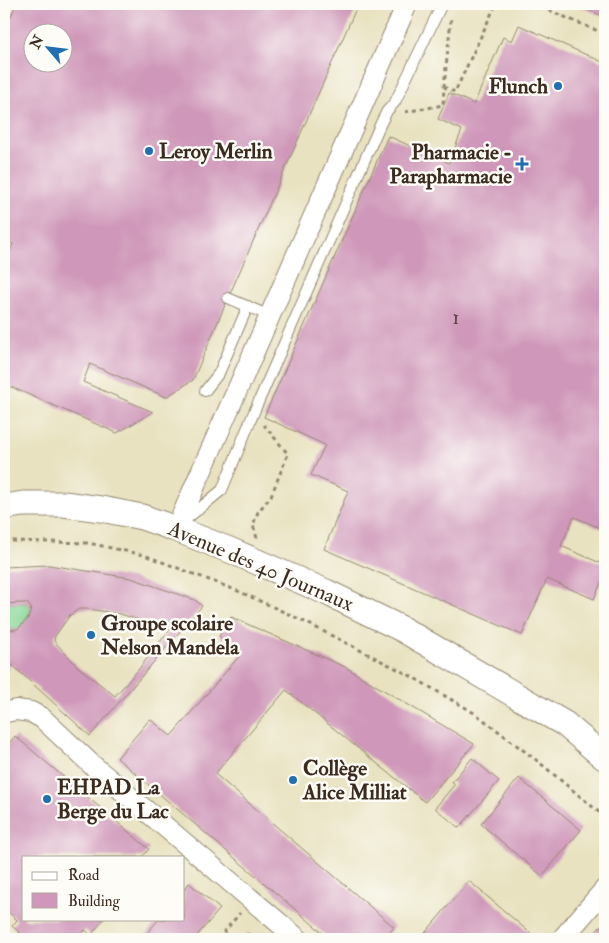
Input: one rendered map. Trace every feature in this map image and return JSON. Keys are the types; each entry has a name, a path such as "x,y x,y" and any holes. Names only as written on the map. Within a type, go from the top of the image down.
{"street":[{"path":"176,528 407,4"},
{"name":"Avenue des 40 Journaux","path":"7,504 64,504 142,517 176,528 232,551 358,607 451,656 500,687 565,724 605,758"},
{"name":"Avenue des 40 Journaux","path":"500,687 605,776"},
{"path":"4,714 16,710 31,712 42,718 91,764 298,939"},
{"path":"562,939 605,889"}],"lane":[{"path":"176,528 222,490 380,125 395,102 442,4"},
{"path":"228,298 270,316"},
{"path":"205,391 219,373 248,306"}],"path":[{"path":"444,87 455,92 496,4"},
{"path":"534,4 605,34"},
{"path":"397,113 443,106 452,13"},
{"path":"257,538 253,525 258,512 271,496 288,454 258,418"},
{"path":"4,542 88,543 144,555 231,587 409,675 476,714 540,763 605,817"},
{"path":"218,939 251,901"}],"green space":[{"path":"27,603 31,608 22,625 17,629 4,629 4,604"}],"building":[{"name":"Leroy Merlin","path":"16,4 358,4 193,380 166,397 90,364 83,382 153,412 117,433 4,384 4,266 13,244 4,239 4,33"},
{"path":"574,4 605,4 605,17"},
{"path":"519,25 605,63 605,530 574,517 561,546 605,565 605,574 594,599 547,579 522,635 324,549 348,491 311,475 325,445 264,417 388,136 449,163 462,130 438,119 449,93 474,104 503,37 512,41"},
{"name":"Groupe scolaire Nelson Mandela","path":"49,565 131,578 195,600 202,606 90,736 11,664 4,673 4,629 15,630 19,628 28,618 31,608 27,603 4,604 4,567","holes":["79,609 120,614 170,629 115,696 77,666 54,641 55,636 70,615"]},
{"path":"231,617 345,667 474,744 425,802 286,690 215,774 394,927 384,939 330,939 117,758 150,719 171,736 241,654 219,636"},
{"name":"EHPAD La Berge du Lac","path":"15,736 149,849 143,856 22,856 22,920 103,920 91,935 85,930 77,939 27,939 12,926 17,920 4,908 4,749"},
{"path":"472,758 499,781 459,828 435,808 455,784 452,782"},
{"path":"519,778 581,830 542,876 481,824"},
{"path":"469,881 536,938 420,939"},
{"path":"189,883 220,909 194,939 142,939 158,920 185,920 185,889"},
{"path":"605,921 605,939 600,939 595,933"},
{"path":"248,933 255,939 242,939"}],"place":[{"name":"Flunch","path":"558,86"},
{"name":"Leroy Merlin","path":"149,151"},
{"name":"Pharmacie - Parapharmacie","path":"522,164"},
{"name":"Groupe scolaire Nelson Mandela","path":"91,635"},
{"name":"Collège Alice Milliat","path":"293,780"},
{"name":"EHPAD La Berge du Lac","path":"47,799"}]}
